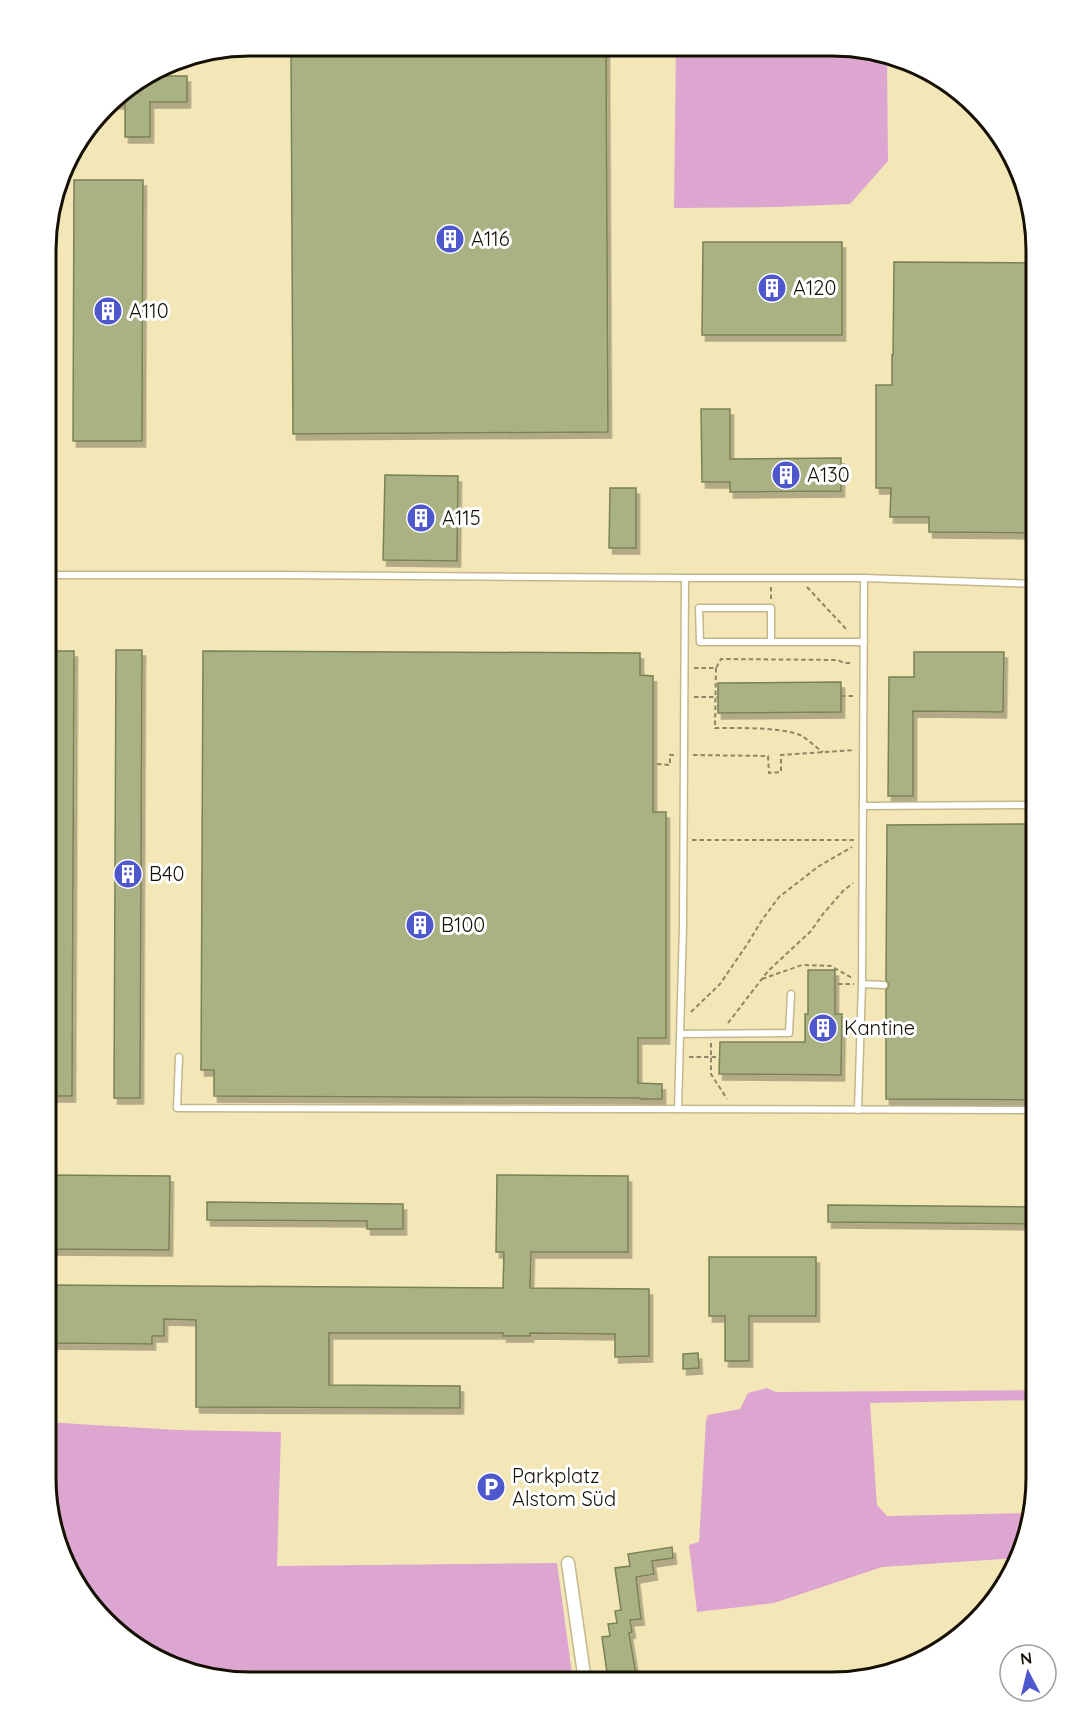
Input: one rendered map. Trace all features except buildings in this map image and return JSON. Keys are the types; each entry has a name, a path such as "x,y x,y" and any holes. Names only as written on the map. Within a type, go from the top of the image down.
{"street":[{"path":"568,1563 584,1672"}],"lane":[{"path":"56,575 864,578 1026,584"},
{"path":"678,1109 686,578"},
{"path":"858,1110 862,984 864,663 861,642 864,578"},
{"path":"771,642 771,608 699,608 700,642 771,642 861,642"},
{"path":"863,806 1026,805"},
{"path":"862,984 884,985"},
{"path":"680,1034 789,1033 791,994"},
{"path":"179,1057 177,1108 1026,1110"}],"path":[{"path":"771,578 771,608"},
{"path":"799,578 861,642"},
{"path":"823,752 800,735 791,733 746,728 715,728 716,668 721,659 838,660 844,663 864,663"},
{"path":"685,668 716,668"},
{"path":"685,697 717,697"},
{"path":"657,764 670,765 670,755 768,756 769,773 781,772 781,755 863,749"},
{"path":"683,840 863,840"},
{"path":"681,1023 720,984 779,897 819,866 863,840"},
{"path":"722,1033 768,971 811,931 843,891 863,876"},
{"path":"762,979 802,965 831,966 862,984"},
{"path":"838,984 862,984"},
{"path":"711,1033 711,1074 734,1109"},
{"path":"680,1057 720,1057"}],"shaded area":[{"path":"676,56 832,56 858,57 887,63 888,161 850,204 674,208"},
{"path":"767,1388 776,1392 1026,1390 1026,1400 870,1403 877,1505 887,1516 1023,1513 1008,1559 882,1567 774,1603 697,1612 689,1545 699,1542 706,1421 708,1415 740,1409 748,1393"},
{"path":"56,1423 177,1430 281,1432 277,1566 557,1563 572,1672 250,1672 199,1665 175,1657 131,1631 112,1615 82,1574 70,1552 59,1515 56,1490"}],"place":[{"name":"A116","path":"450,239"},
{"name":"A120","path":"772,288"},
{"name":"A110","path":"108,311"},
{"name":"A130","path":"786,475"},
{"name":"A115","path":"421,518"},
{"name":"B40","path":"128,874"},
{"name":"B100","path":"420,925"},
{"name":"Kantine","path":"823,1028"},
{"name":"Parkplatz Alstom Süd","path":"491,1487"}]}
